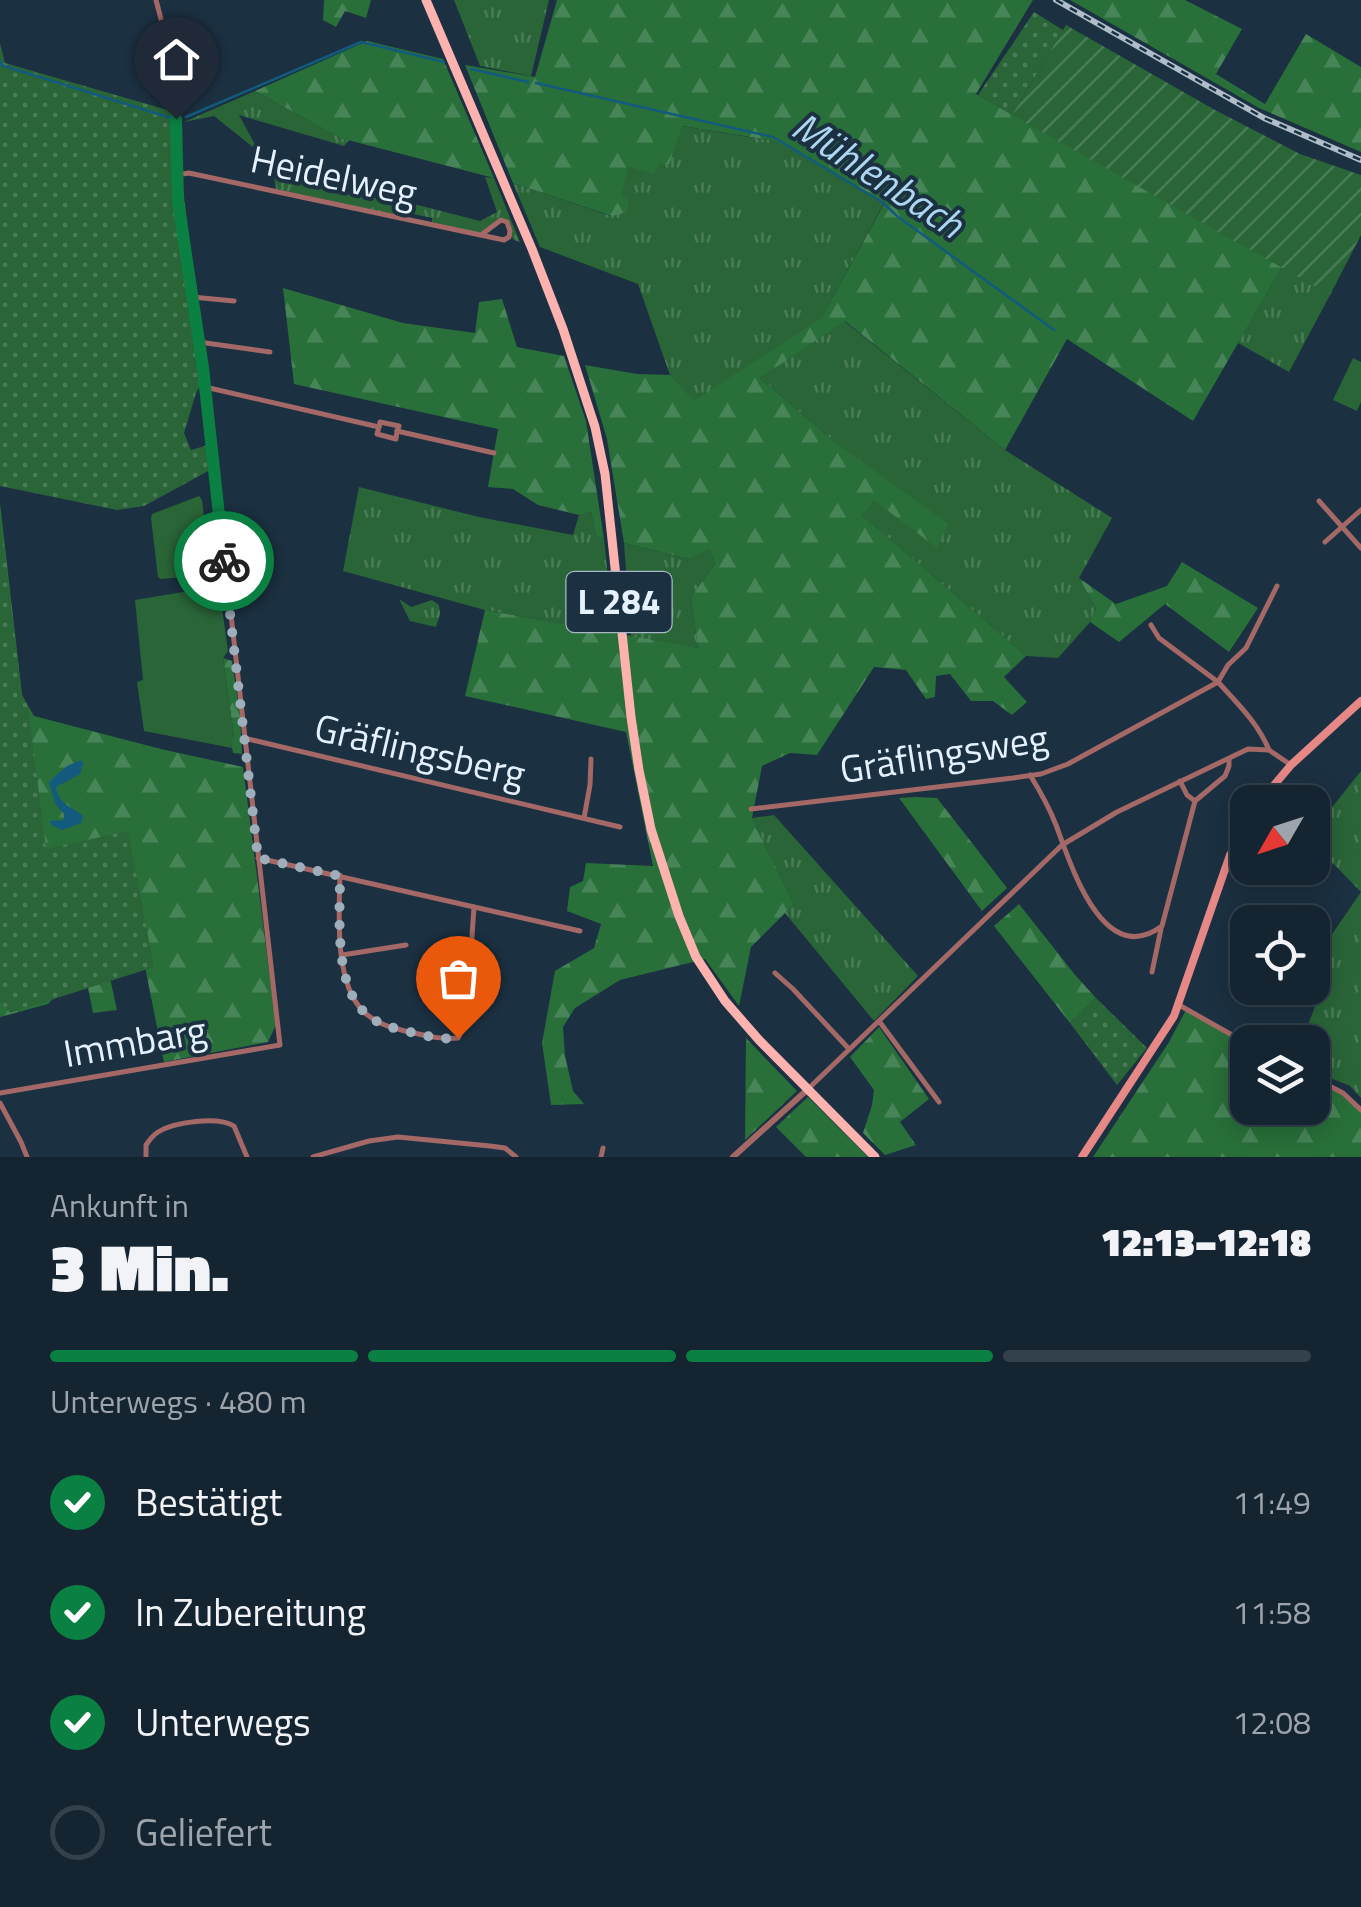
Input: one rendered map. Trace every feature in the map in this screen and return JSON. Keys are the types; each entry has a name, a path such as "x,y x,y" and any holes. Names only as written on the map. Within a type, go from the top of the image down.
{"main road":[{"name":"L 284","path":"426,0 563,328 595,426 605,474 634,744 651,829 678,916 707,977 725,1001 874,1157"},
{"path":"1274,785 1291,764 1361,702"},
{"path":"1082,1157 1172,1021 1230,855"}],"street":[{"path":"156,0 174,69 176,175 205,387 258,858 580,931"},
{"name":"Heidelweg","path":"176,175 190,173 504,240 509,236 509,226 501,220 481,235"},
{"path":"192,297 234,300"},
{"path":"199,342 270,352"},
{"path":"205,387 378,427 377,434 396,438 397,431 494,453"},
{"path":"1319,501 1361,548"},
{"path":"1324,542 1361,510"},
{"path":"1218,682 1228,665 1246,648 1278,586"},
{"path":"1151,625 1159,638 1218,682 1251,719 1269,750"},
{"name":"Gräflingsweg","path":"751,809 1041,774 1068,764 1218,682"},
{"name":"Gräflingsberg","path":"244,738 620,827"},
{"path":"733,1157 1062,845 1118,812 1248,749 1269,750 1291,764"},
{"path":"1152,972 1195,801 1224,776 1230,766 1229,758"},
{"path":"584,818 591,759"},
{"path":"1030,775 1049,809 1085,895 1109,927 1128,937 1146,936 1162,926"},
{"path":"1180,781 1195,801"},
{"name":"Immbarg","path":"0,1093 280,1045 258,858"},
{"path":"340,876 339,917 346,982 368,1015 383,1025 413,1033 444,1040 458,1038 466,1024 474,907"},
{"path":"1146,936 1158,947"},
{"path":"342,955 406,945"},
{"path":"775,973 849,1048"},
{"path":"1179,1005 1230,1034"},
{"path":"879,1021 939,1102"},
{"path":"1330,1086 1361,1110"},
{"path":"0,1103 26,1157"},
{"path":"146,1157 146,1145 160,1130 224,1120 234,1126 246,1157"},
{"path":"313,1157 369,1140 398,1137 505,1148 516,1157"},
{"path":"601,1157 603,1148"}],"green space":[{"path":"324,0 371,0 366,18 345,11 336,27 323,20"},
{"path":"454,0 549,0 531,76 480,66"},
{"path":"557,0 1033,0 976,94 1282,267 1193,421 1067,339 1005,450 845,321 760,378 836,443 948,524 937,548 874,500 862,515 1026,656 1004,677 1027,702 1012,715 993,701 971,701 950,674 936,676 935,697 926,699 906,670 874,667 817,755 790,753 762,766 752,818 794,904 751,947 739,1006 705,959 620,980 575,1008 563,1027 573,1091 584,1104 551,1105 542,1043 555,971 594,948 601,924 567,911 570,887 583,881 586,863 653,866 626,732 465,696 485,610 698,648 691,597 715,564 710,548 689,559 624,543 607,439 585,365 670,375 694,401 822,317 885,202 774,141 682,126 669,164 659,163 654,174 629,167 621,194 628,200 627,212 612,216 513,183 465,65 535,77"},
{"path":"1070,0 1185,0 1242,29 1216,74 1265,104 1306,34 1361,67 1361,152 1259,108"},
{"path":"1034,12 1063,30 1012,115 978,95"},
{"path":"1066,25 1300,154 1361,175 1361,235 1330,295 1012,115"},
{"path":"367,41 443,59 494,178 340,138 255,91"},
{"path":"0,43 5,63 178,113 179,156 206,375 184,433 191,450 208,445 212,469 144,506 117,510 0,486"},
{"path":"255,91 349,140 344,146 239,115 259,152 214,116 184,122"},
{"path":"681,126 774,141 885,201 822,317 694,402 670,375 638,284 540,247 513,183 611,216 629,167 659,162"},
{"path":"274,177 307,183 316,180 329,192 402,201 480,221 497,212 485,177 494,178 520,242 511,236 511,225 496,221 480,233 432,222 432,218 404,212 402,216 276,189"},
{"path":"1282,267 1330,295 1289,372 1238,343"},
{"path":"283,288 403,323 475,333 479,302 502,299 517,347 564,356 586,421 604,539 596,536 591,512 579,515 538,505 513,489 488,487 498,429 294,384"},
{"path":"844,321 1005,450 1112,518 1079,578 1096,608 1090,622 1058,658 1026,656 862,515 873,499 836,443 760,378"},
{"path":"1353,358 1361,362 1361,402 1357,411 1333,400"},
{"path":"359,487 479,517 573,535 579,515 591,512 596,536 604,539 614,633 485,610 343,571"},
{"path":"199,496 211,570 206,575 161,579 152,514"},
{"path":"0,503 22,695 34,716 243,767 276,1025 268,1042 164,1062 145,967 110,978 117,1010 93,1013 87,983 59,991 48,1004 0,1017"},
{"path":"0,513 46,849 128,831 154,967 10,1013 0,1001"},
{"path":"624,543 689,559 710,547 715,564 691,597 698,648 631,637"},
{"path":"1182,562 1258,608 1229,652 1165,604 1119,642 1090,622 1096,608 1079,578 1116,604 1167,586"},
{"path":"219,586 228,651 223,658 234,737 230,738 232,748 144,731 137,682 143,680 135,600"},
{"path":"399,599 411,607 432,600 439,605 436,627 410,621"},
{"path":"223,658 232,661 242,754 233,753 230,738 234,737"},
{"path":"1361,771 1361,892 1330,860 1330,810"},
{"path":"899,798 937,798 1007,888 982,911"},
{"path":"774,815 918,976 874,1021 785,913 794,904 752,818"},
{"path":"1361,892 1361,1098 1350,1086 1330,1078 1330,1025 1308,1025 1316,1005 1330,1005 1330,937"},
{"path":"1019,904 1096,998 1070,1023 994,926"},
{"path":"1096,998 1147,1048 1117,1085 1070,1023"},
{"path":"1186,1010 1230,1035 1230,1125 1330,1125 1330,1087 1336,1090 1361,1112 1361,1157 1093,1157"},
{"path":"879,1027 929,1099 900,1122 916,1145 885,1155 863,1133 874,1090 850,1057"},
{"path":"746,1038 797,1091 745,1140"},
{"path":"808,1097 868,1157 806,1157 776,1127"}],"water":[{"path":"81,760 80,774 56,787 63,801 83,816 81,823 63,830 49,821 64,820 64,814 55,803 49,782"}],"waterway":[{"name":"Mühlenbach","path":"186,117 361,42 444,62"},
{"name":"Mühlenbach","path":"0,60 1,65 171,118"},
{"name":"Mühlenbach","path":"471,69 528,82"},
{"name":"Mühlenbach","path":"536,83 773,137 882,202 1054,330"}],"railway":[{"path":"1056,0 1264,118 1361,160"}],"way so far":[{"path":"224,561 258,858 340,876 339,917 346,982 364,1012 383,1025 444,1040 458,1038"}],"route":[{"path":"176,119 178,201 203,368 224,561"}]}
